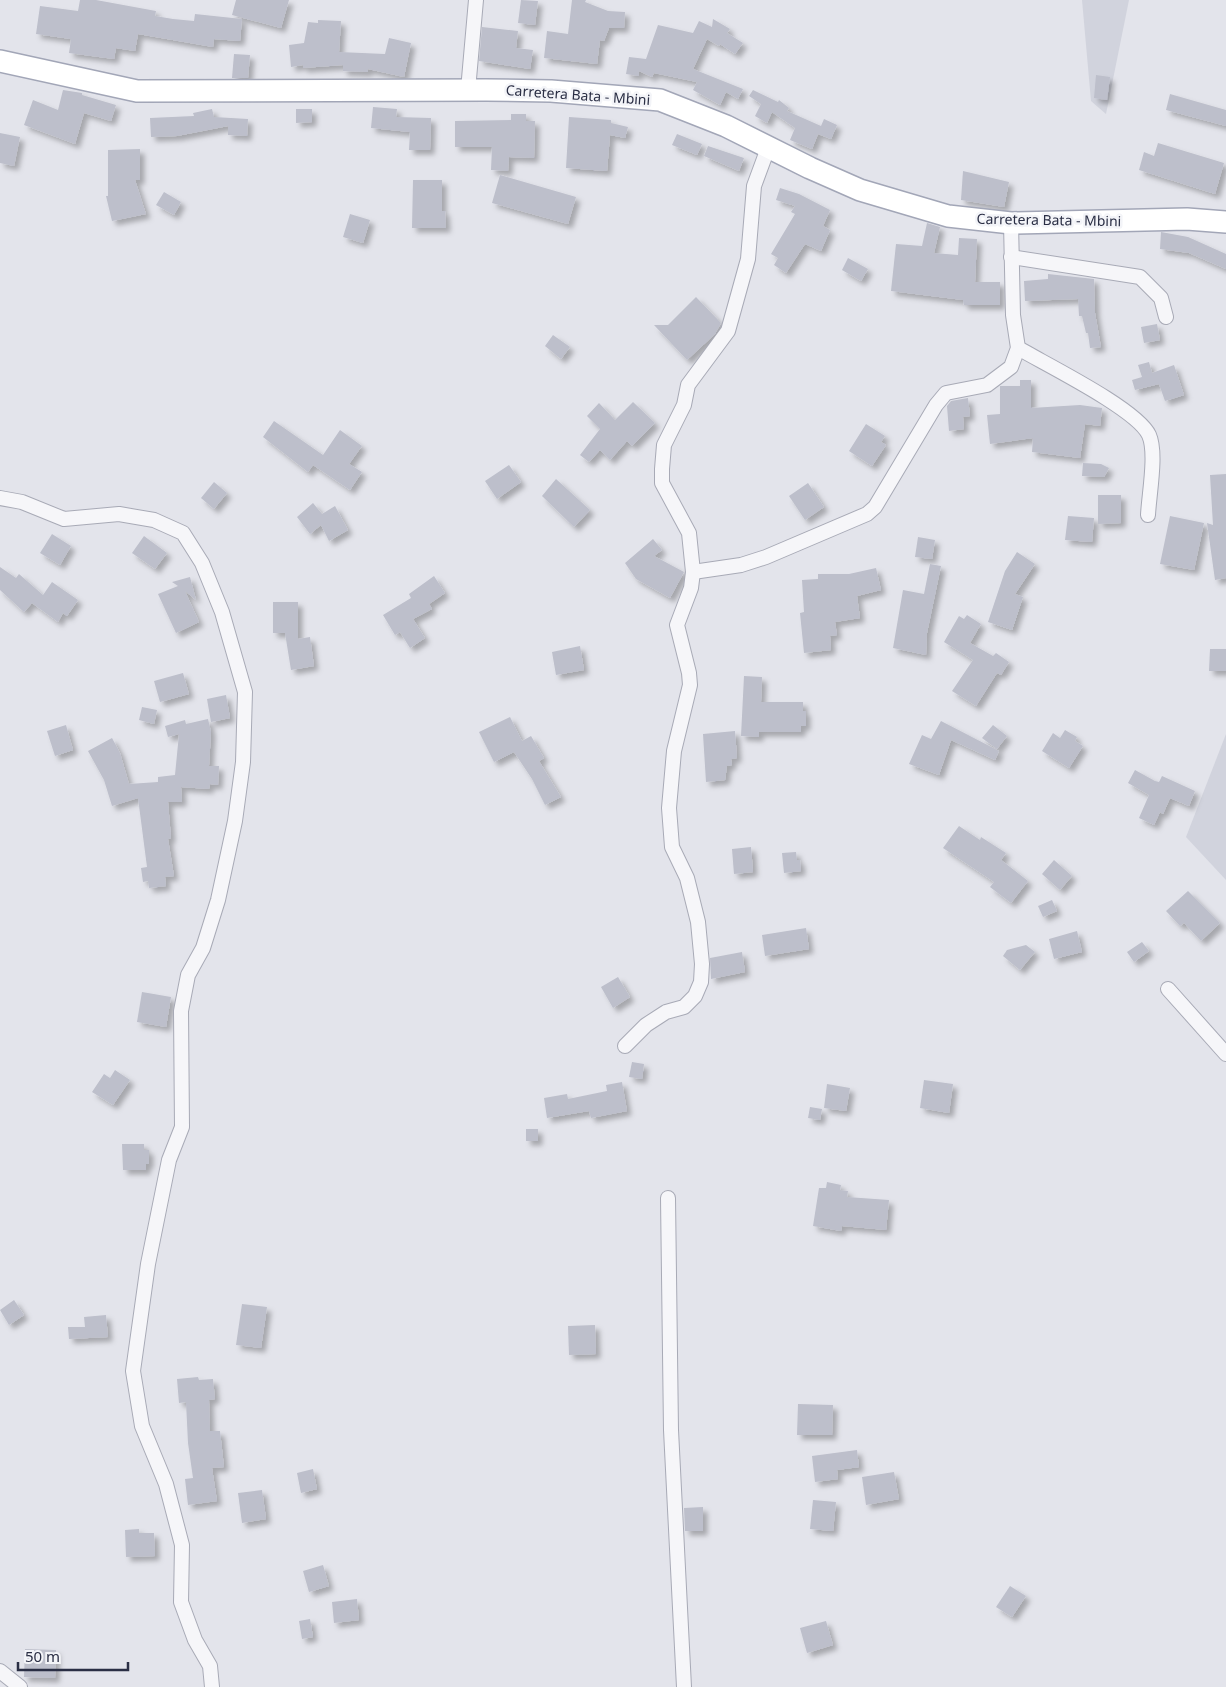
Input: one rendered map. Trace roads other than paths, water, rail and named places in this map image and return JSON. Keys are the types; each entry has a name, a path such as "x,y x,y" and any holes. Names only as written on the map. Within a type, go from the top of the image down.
{"main road":[{"name":"Carretera Bata - Mbini","path":"0,62 137,91 552,91 660,100 726,126 828,177 882,198 948,216 1011,223 1187,219 1226,222"}],"street":[{"path":"468,90 476,0"},
{"path":"625,1046 646,1025 666,1012 684,1007 695,996 701,982 702,964 698,922 687,878 672,847 669,808 674,751 690,685 689,673 677,625 691,588 693,572 689,533 662,483 664,445 684,405 688,385 728,330 748,259 754,186 768,148"},
{"path":"693,572 741,565 766,557 868,514 875,507 936,406 946,394 987,385 1011,367 1018,348 1013,315 1011,223"},
{"path":"1011,257 1140,277 1161,298 1166,317"},
{"path":"1018,348 1118,406 1142,425 1148,434 1152,446 1148,515"},
{"path":"0,498 22,502 64,519 128,515 154,520 183,533 202,563 222,612 245,692 243,762 235,821 218,900 203,948 188,975 181,1011 182,1127 170,1160 152,1245 133,1370 142,1426 166,1484 182,1545 181,1602 195,1640 210,1666 212,1687"},
{"path":"1168,990 1226,1054"},
{"path":"668,1198 671,1430 684,1687"},
{"path":"0,1671 20,1687"}]}
